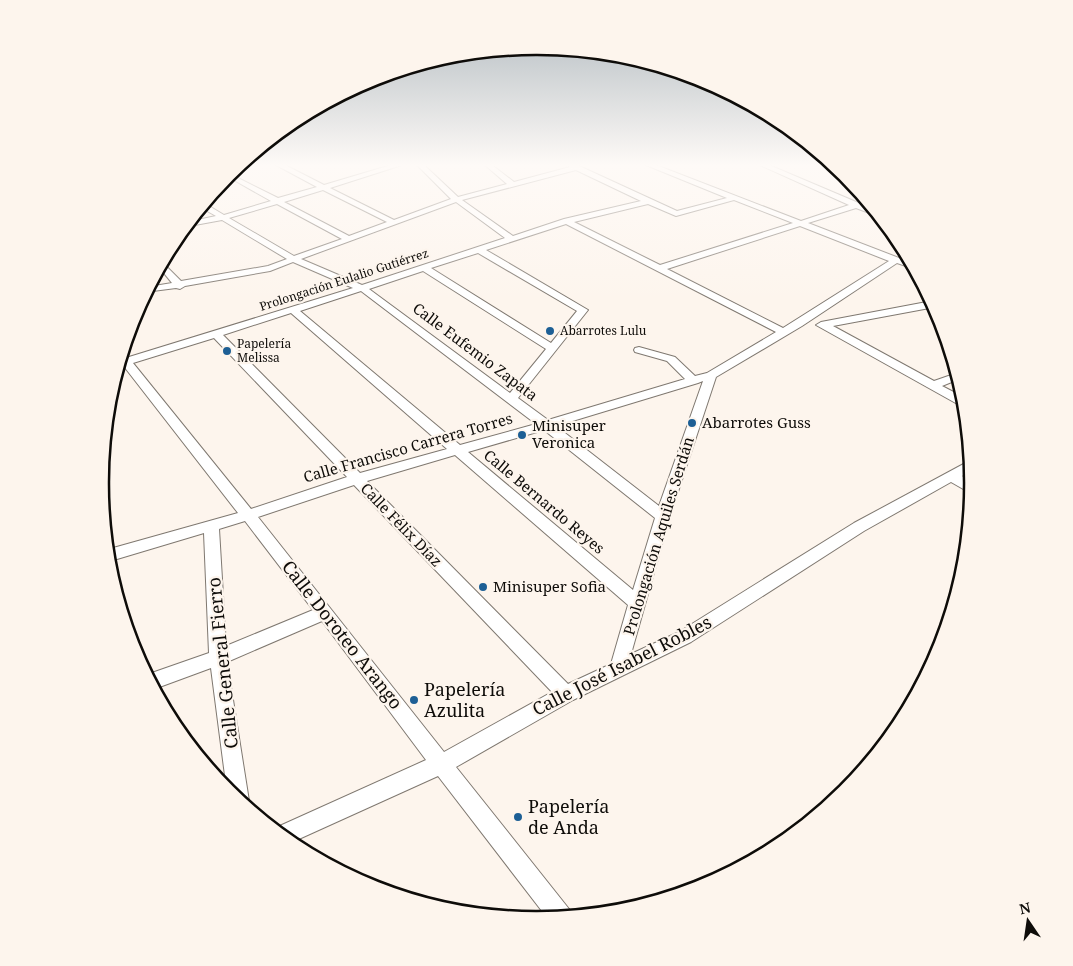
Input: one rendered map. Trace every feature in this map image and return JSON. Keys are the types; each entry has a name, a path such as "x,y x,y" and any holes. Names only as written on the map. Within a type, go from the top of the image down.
{"street":[{"name":"Calle Eufemio Zapata","path":"211,210 295,260 362,288 512,399 663,516"},
{"path":"196,223 247,210"},
{"path":"294,210 349,239"},
{"path":"370,210 394,222"},
{"path":"156,289 270,268 427,210"},
{"path":"468,210 510,238"},
{"name":"Prolongación Eulalio Gutiérrez","path":"127,357 216,334 424,268 510,238 612,210"},
{"path":"668,210 676,214 690,210"},
{"path":"766,210 903,263"},
{"path":"661,268 842,210"},
{"path":"567,221 782,332"},
{"path":"479,250 583,310 512,399"},
{"name":"Calle Francisco Carrera Torres","path":"115,554 249,515 356,478 546,425 711,375 798,324 896,260"},
{"path":"424,268 553,349"},
{"path":"166,269 180,286"},
{"path":"798,324 824,325 926,306"},
{"name":"Calle Bernardo Reyes","path":"293,310 638,603"},
{"path":"824,325 955,398"},
{"name":"Calle Félix Díaz","path":"216,334 566,694"},
{"path":"639,350 670,359 694,380"},
{"name":"Calle Doroteo Arango","path":"126,361 325,612 440,764 556,910"},
{"name":"Prolongación Aquiles Serdán","path":"618,669 663,516 711,375"},
{"path":"933,385 951,378"},
{"path":"964,469 952,476 964,483"},
{"name":"Calle José Isabel Robles","path":"289,832 440,764 566,694 685,637 860,527 952,476"},
{"name":"Calle General Fierro","path":"211,526 218,658 237,789"},
{"path":"157,680 218,658 325,612"}],"place":[{"name":"Abarrotes Lulu","path":"550,331"},
{"name":"Papelería Melissa","path":"227,351"},
{"name":"Abarrotes Guss","path":"692,423"},
{"name":"Minisuper Veronica","path":"522,435"},
{"name":"Minisuper Sofia","path":"483,587"},
{"name":"Papelería Azulita","path":"414,700"},
{"name":"Papelería de Anda","path":"518,817"}]}
